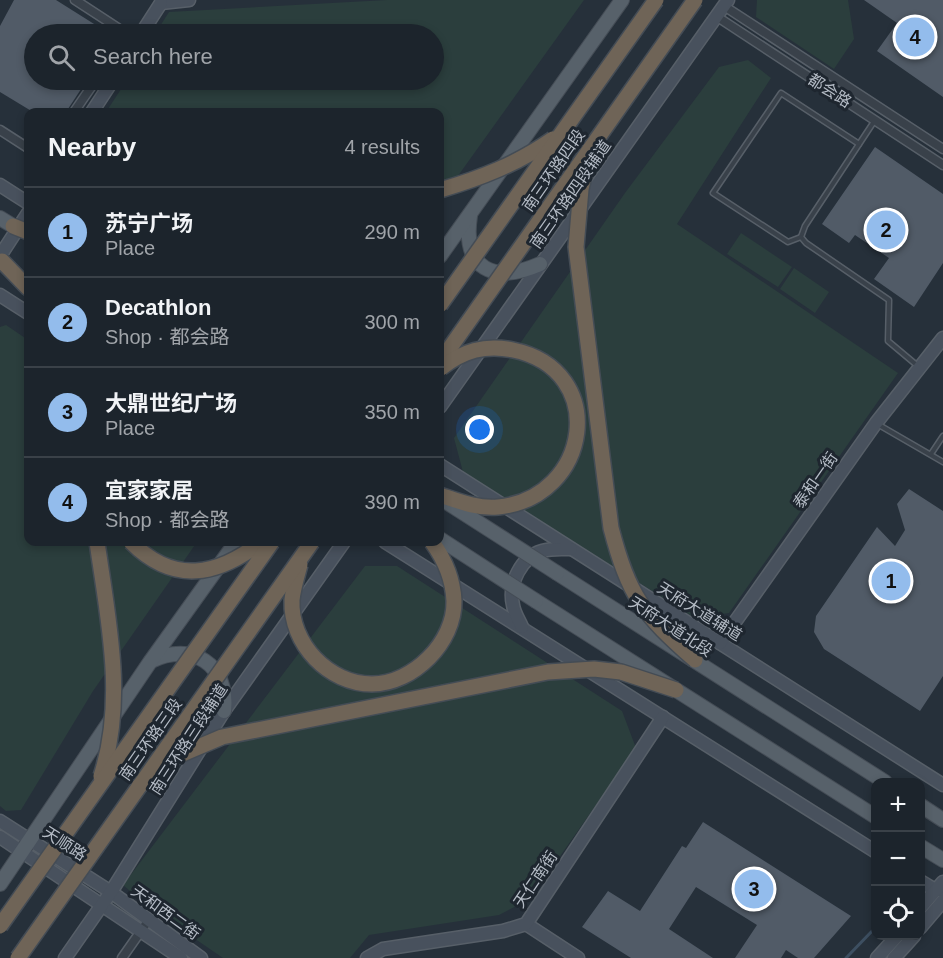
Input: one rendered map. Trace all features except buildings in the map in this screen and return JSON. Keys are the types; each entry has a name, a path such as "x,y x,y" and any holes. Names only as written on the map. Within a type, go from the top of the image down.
{"highway":[{"name":"南三环路四段","path":"444,299 656,0"},
{"name":"南三环路四段","path":"444,356 695,0"},
{"path":"444,189 480,178 523,159 562,132"},
{"path":"590,149 581,189 576,247 611,528 621,568 637,601 655,625 695,660"},
{"path":"6,222 24,232"},
{"path":"1,259 24,284"},
{"path":"444,367 457,356 472,350 507,349 526,353 545,361 561,377 572,395 577,414 578,436 572,455 560,476 543,492 525,501 497,507 477,506 444,498"},
{"path":"95,792 110,748 114,692 112,646 98,546"},
{"path":"135,546 142,553 164,565 187,571 207,570 237,560 256,546"},
{"name":"南三环路三段","path":"0,926 269,546"},
{"path":"308,547 292,602 298,631 308,652 325,668 345,680 372,684 398,679 422,665 439,645 449,624 454,603 451,576 434,546"},
{"name":"南三环路三段","path":"18,958 308,547"},
{"path":"139,786 175,757 222,737 548,672 594,669 621,672 676,690"}],"main road":[{"path":"444,250 622,0"},
{"path":"470,214 467,237 470,249 480,263 491,271 507,275 521,273 540,264"},
{"path":"1,259 24,275"},
{"name":"天府大道北段","path":"444,500 877,778"},
{"path":"444,542 871,814"},
{"path":"0,884 150,662 233,546"},
{"path":"150,662 166,654 184,652 202,660 214,669 224,682 226,694 224,711"},
{"path":"925,808 943,820"},
{"path":"925,849 943,860"}],"street":[{"path":"75,0 112,24"},
{"path":"148,24 165,1 189,0"},
{"name":"都会路","path":"723,8 875,120 943,165"},
{"name":"都会路","path":"723,8 943,149"},
{"name":"南三环路四段辅道","path":"444,400 723,8"},
{"path":"77,108 89,90"},
{"path":"95,108 106,90"},
{"path":"0,130 24,145"},
{"path":"0,185 24,200"},
{"path":"1,259 24,220"},
{"path":"0,295 24,310"},
{"name":"泰和一街","path":"720,643 876,423 943,339"},
{"name":"天府大道辅道","path":"444,468 943,785"},
{"name":"南三环路三段辅道","path":"64,958 111,892 224,711 341,546"},
{"path":"391,546 871,849"},
{"path":"523,628 513,606 511,592 516,574 526,561 540,551 572,549"},
{"name":"天仁南街","path":"367,958 383,949 503,931 526,924 663,717"},
{"name":"天顺路","path":"0,821 102,903"},
{"name":"天顺路","path":"0,837 27,845 111,892"},
{"path":"925,882 940,887 925,904"},
{"name":"天和西二街","path":"111,892 181,958"},
{"path":"925,922 943,901"},
{"name":"天和西二街","path":"102,903 201,958"},
{"path":"526,924 578,958"},
{"path":"122,958 145,926"},
{"path":"877,958 893,940"},
{"path":"894,958 910,940"}],"lane":[{"path":"801,237 788,242 713,193 781,93 859,144"},
{"path":"801,237 805,225 875,120"},
{"path":"801,237 806,243 889,300 888,341 919,367"},
{"path":"876,423 943,462"},
{"path":"931,454 943,436"}],"green space":[{"path":"387,0 584,0 444,195 444,108 109,108 120,90 444,90 444,24 161,24 169,12"},
{"path":"757,0 848,0 854,39 834,69 756,17"},
{"path":"748,60 771,78 677,224 898,373 729,613 695,618 463,472 454,438 625,193 719,67"},
{"path":"741,233 792,267 778,287 727,254"},
{"path":"794,268 829,292 815,313 780,289"},
{"path":"6,325 24,337 24,546 194,546 93,691 21,810 6,811 0,806 0,327"},
{"path":"365,566 397,566 622,711 636,748 530,899 499,915 369,935 350,958 223,958 150,908 123,885"}],"waterway":[{"path":"846,958 871,932"}],"place":[{"name":"宜家家居","path":"915,37"},
{"name":"Decathlon","path":"886,230"},
{"name":"苏宁广场","path":"891,581"},
{"name":"大鼎世纪广场","path":"754,889"}]}
